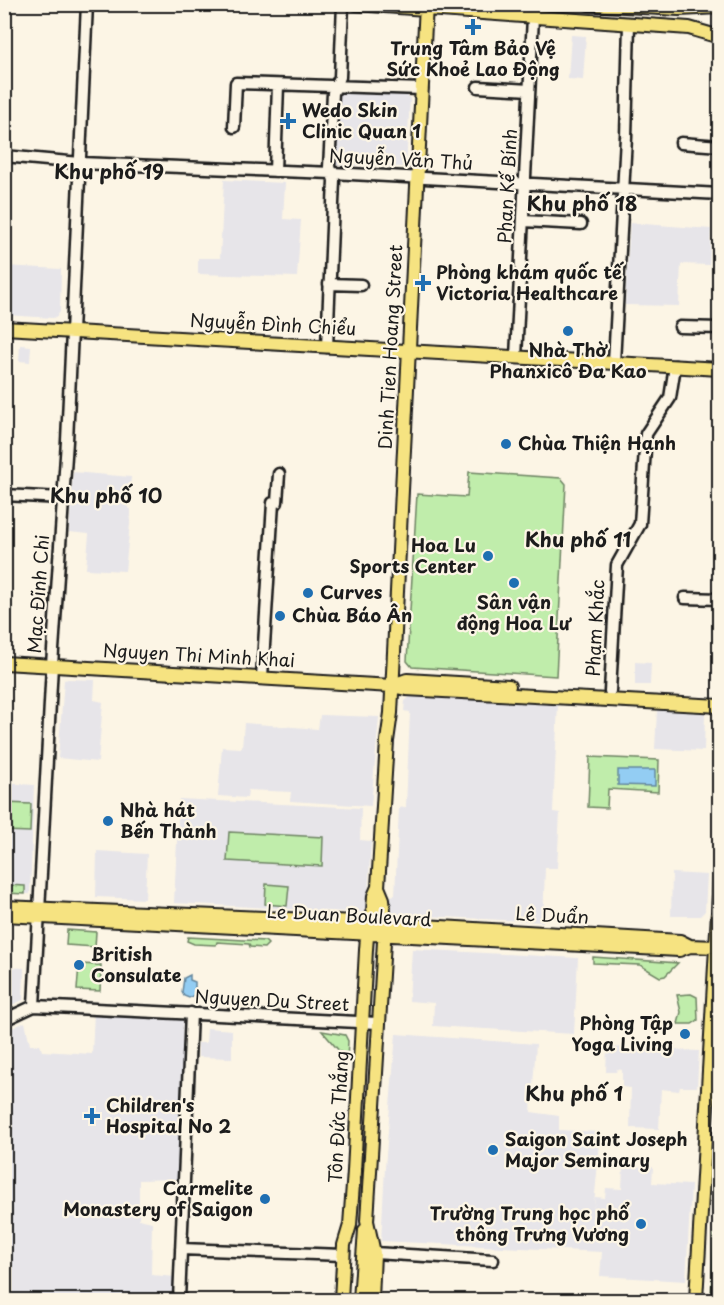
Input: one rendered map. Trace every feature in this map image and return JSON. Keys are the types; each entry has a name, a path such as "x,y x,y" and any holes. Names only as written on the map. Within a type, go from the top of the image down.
{"main road":[{"path":"356,4 452,8 533,17 689,28 720,37"},
{"path":"589,4 693,10 720,8"},
{"name":"Dinh Tien Hoang Street","path":"378,887 387,741 384,734 390,686 426,7"},
{"name":"Nguyễn Đình Chiểu","path":"4,328 720,369"},
{"name":"Nguyen Thi Minh Khai","path":"4,663 390,686 407,680 500,689 656,698 720,705"},
{"name":"Nguyen Thi Minh Khai","path":"656,698 720,698"},
{"path":"696,1300 720,877"},
{"name":"Tôn Đức Thắng","path":"359,1253 350,1225 368,929 374,896 378,887"},
{"name":"Tôn Đức Thắng","path":"359,1253 367,1221 384,930 383,899 378,887"},
{"path":"4,907 38,913"},
{"name":"Le Duan Boulevard","path":"4,915 38,913 542,938 680,950 690,946 716,947"},
{"path":"360,1064 375,1064"},
{"path":"341,1300 359,1253"},
{"path":"352,1300 359,1253"},
{"path":"359,1253 360,1300"},
{"path":"359,1253 372,1300"}],"street":[{"name":"Mạc Đĩnh Chi","path":"34,1006 52,665 67,441 87,4"},
{"path":"327,347 334,180 329,167 333,93 340,76 343,4"},
{"name":"Phan Kế Bính","path":"516,357 533,17"},
{"path":"614,363 629,24"},
{"path":"234,127 236,83 422,89"},
{"path":"275,171 278,85"},
{"path":"478,87 530,90"},
{"path":"681,143 720,146"},
{"name":"Nguyễn Văn Thủ","path":"4,156 80,163 332,173 720,194"},
{"path":"524,221 581,224"},
{"path":"329,284 361,285"},
{"path":"680,327 720,328"},
{"name":"Phạm Khắc","path":"609,695 617,565 640,524 646,434 670,398 675,366"},
{"path":"262,677 273,503 277,502 279,474"},
{"path":"4,495 62,498"},
{"path":"685,598 720,599"},
{"name":"Nguyen Du Street","path":"4,1020 34,1006 378,1023"},
{"path":"178,1300 191,1013"},
{"path":"181,1249 390,1254 493,1260"}],"shaded area":[{"path":"571,35 586,36 583,80 568,79"},
{"path":"340,90 406,94 410,99 406,167 332,165 335,94"},
{"path":"224,180 285,183 283,219 301,220 297,277 198,274 198,258 220,258"},
{"path":"630,223 711,229 709,265 681,264 679,306 625,305"},
{"path":"4,266 61,269 60,312 57,316 53,318 5,315"},
{"path":"20,345 31,346 30,362 19,361"},
{"path":"73,472 131,477 128,508 131,509 131,515 125,571 86,569 89,534 69,532"},
{"path":"635,662 651,663 650,685 635,685"},
{"path":"64,680 95,680 94,700 103,702 98,762 58,758"},
{"path":"411,696 558,704 553,812 560,813 557,868 545,868 543,922 389,914 390,896 395,895 399,808 406,807 410,712 404,711 405,701"},
{"path":"657,710 705,713 704,751 655,749"},
{"path":"320,715 379,717 371,806 290,801 291,792 248,790 247,798 218,796 222,747 242,748 244,723 318,729"},
{"path":"5,783 34,785 30,894 5,893"},
{"path":"179,799 361,808 360,840 371,841 367,913 174,903"},
{"path":"97,851 147,854 145,899 96,897"},
{"path":"672,873 707,875 705,911 700,916 671,916"},
{"path":"412,949 578,958 574,1034 433,1026 434,1003 409,1001"},
{"path":"5,967 24,968 23,1000 5,1008"},
{"name":"Children's Hospital No 2","path":"94,1012 183,1017 179,1179 139,1180 139,1219 152,1222 151,1275 177,1277 176,1300 5,1300 4,1032 25,1022 30,1045 40,1045 42,1051 92,1054"},
{"path":"207,1028 232,1030 232,1058 198,1057 198,1043 206,1043"},
{"name":"Saigon Saint Joseph Major Seminary","path":"396,1034 536,1044 531,1112 559,1116 559,1130 601,1132 591,1235 595,1197 605,1198 606,1188 622,1189 623,1166 653,1167 652,1183 691,1185 686,1281 600,1276 602,1252 381,1241"},
{"path":"607,1047 699,1051 697,1087 680,1087 679,1091 661,1089 659,1129 630,1128 631,1088 622,1087 622,1070 606,1072"}],"green space":[{"name":"Hoa Lu Sports Center","path":"469,472 561,478 566,484 556,676 412,667 407,661 417,494 467,497"},
{"path":"590,757 659,760 658,792 608,789 607,808 588,807"},
{"path":"4,803 31,804 30,832 5,831"},
{"path":"229,832 323,837 322,866 227,861"},
{"path":"4,850 7,856 6,885 25,886 25,894 5,893"},
{"path":"266,884 289,886 287,906 265,904"},
{"path":"67,930 96,932 95,947 66,945"},
{"path":"188,937 265,941 268,944 264,948 250,947 249,944 217,942 216,945 194,944 187,941"},
{"path":"593,957 678,963 665,976 660,977 640,965 593,963"},
{"path":"79,964 101,965 100,991 77,990"},
{"path":"691,994 697,997 698,1020 692,1024 678,1024 681,1012 677,995"},
{"path":"322,1031 345,1035 348,1041 347,1060"},
{"path":"719,1132 719,1300 711,1300"}],"water":[{"path":"618,770 655,770 655,786 618,785"},
{"path":"190,975 190,980 195,982 195,994 189,998 182,992 184,978"}],"place":[{"name":"Trung Tâm Bảo Vệ Sức Khoẻ Lao Động","path":"473,27"},
{"name":"Wedo Skin Clinic Quan 1","path":"288,121"},
{"name":"Phòng khám quốc tế Victoria Healthcare","path":"423,283"},
{"name":"Nhà Thờ Phanxicô Đa Kao","path":"568,331"},
{"name":"Chùa Thiện Hạnh","path":"506,444"},
{"name":"Hoa Lu Sports Center","path":"488,556"},
{"name":"Sân vận động Hoa Lư","path":"514,583"},
{"name":"Curves","path":"308,593"},
{"name":"Chùa Báo Ân","path":"280,616"},
{"name":"Nhà hát Bến Thành","path":"108,821"},
{"name":"British Consulate","path":"79,965"},
{"name":"Phòng Tập Yoga Living","path":"685,1034"},
{"name":"Children's Hospital No 2","path":"92,1116"},
{"name":"Saigon Saint Joseph Major Seminary","path":"493,1150"},
{"name":"Carmelite Monastery of Saigon","path":"265,1199"},
{"name":"Trường Trung học phổ thông Trưng Vương","path":"641,1224"}],"district":[{"name":"Khu phố 19","path":"109,172"},
{"name":"Khu phố 18","path":"582,204"},
{"name":"Khu phố 10","path":"106,496"},
{"name":"Khu phố 11","path":"578,540"},
{"name":"Khu phố 1","path":"574,1094"}]}
